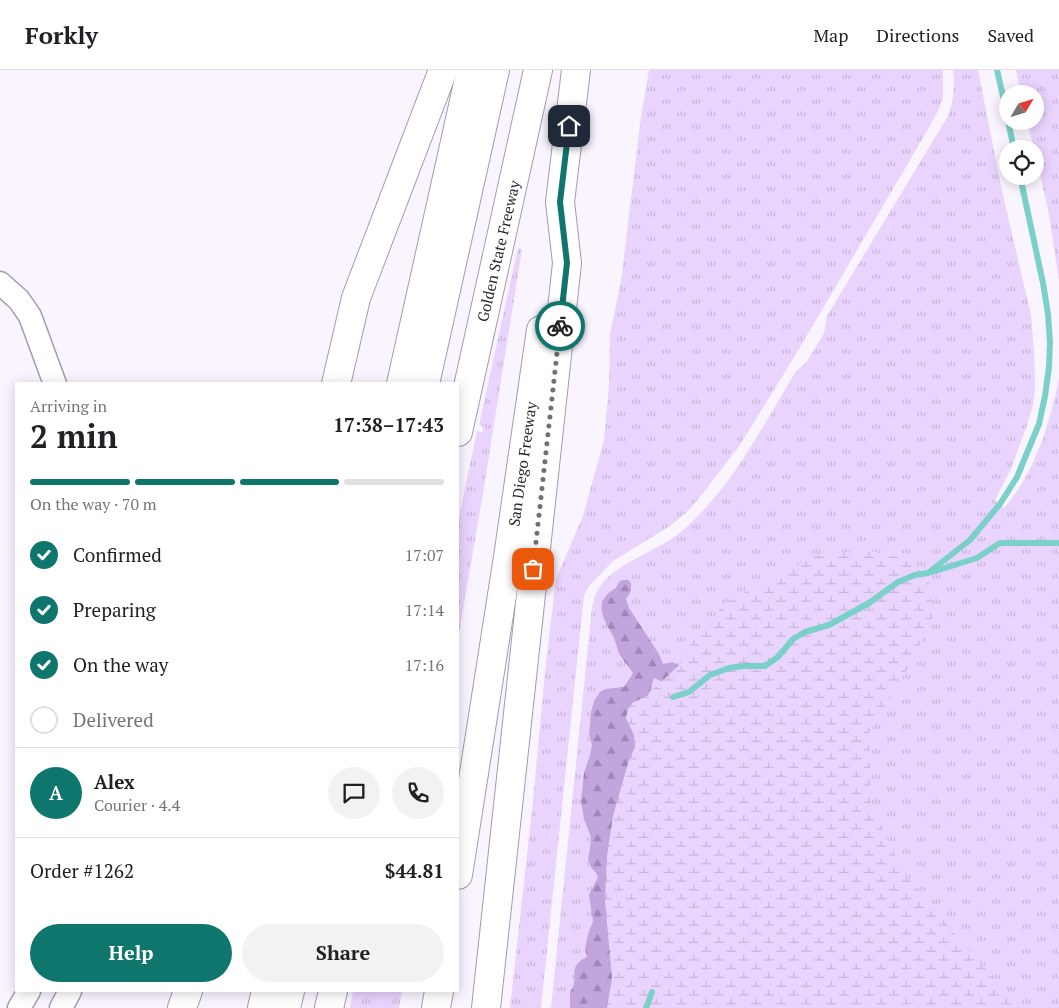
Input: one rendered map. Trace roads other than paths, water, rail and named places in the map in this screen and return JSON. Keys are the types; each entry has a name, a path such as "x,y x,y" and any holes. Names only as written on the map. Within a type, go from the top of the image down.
{"highway":[{"path":"336,382 356,298 443,70"},
{"path":"401,382 471,70"},
{"path":"424,382 495,70"},
{"path":"440,382 509,70"},
{"name":"Golden State Freeway","path":"459,427 538,70"},
{"path":"486,1008 567,263 560,202 576,70"},
{"name":"San Diego Freeway","path":"459,869 508,557 560,202"},
{"path":"182,1008 188,992"},
{"path":"262,1008 266,992"},
{"path":"286,1008 290,992"},
{"path":"302,1008 306,992"},
{"path":"329,1008 333,992"},
{"path":"436,1008 439,992"}],"lane":[{"path":"0,284 19,300 30,316 54,382"},
{"path":"19,1008 28,992"},
{"path":"61,1008 69,992"}],"waterway":[{"path":"997,70 1000,85"},
{"path":"1010,130 1012,140"},
{"path":"673,697 689,692 710,675 729,668 765,666 778,657 793,639 805,632 829,625 869,603 898,582 915,575 928,573 970,540 1000,504 1017,477 1039,424 1049,367 1048,314 1022,185"},
{"path":"932,572 977,558 1000,543 1059,543"},
{"path":"646,1008 652,992"}]}
